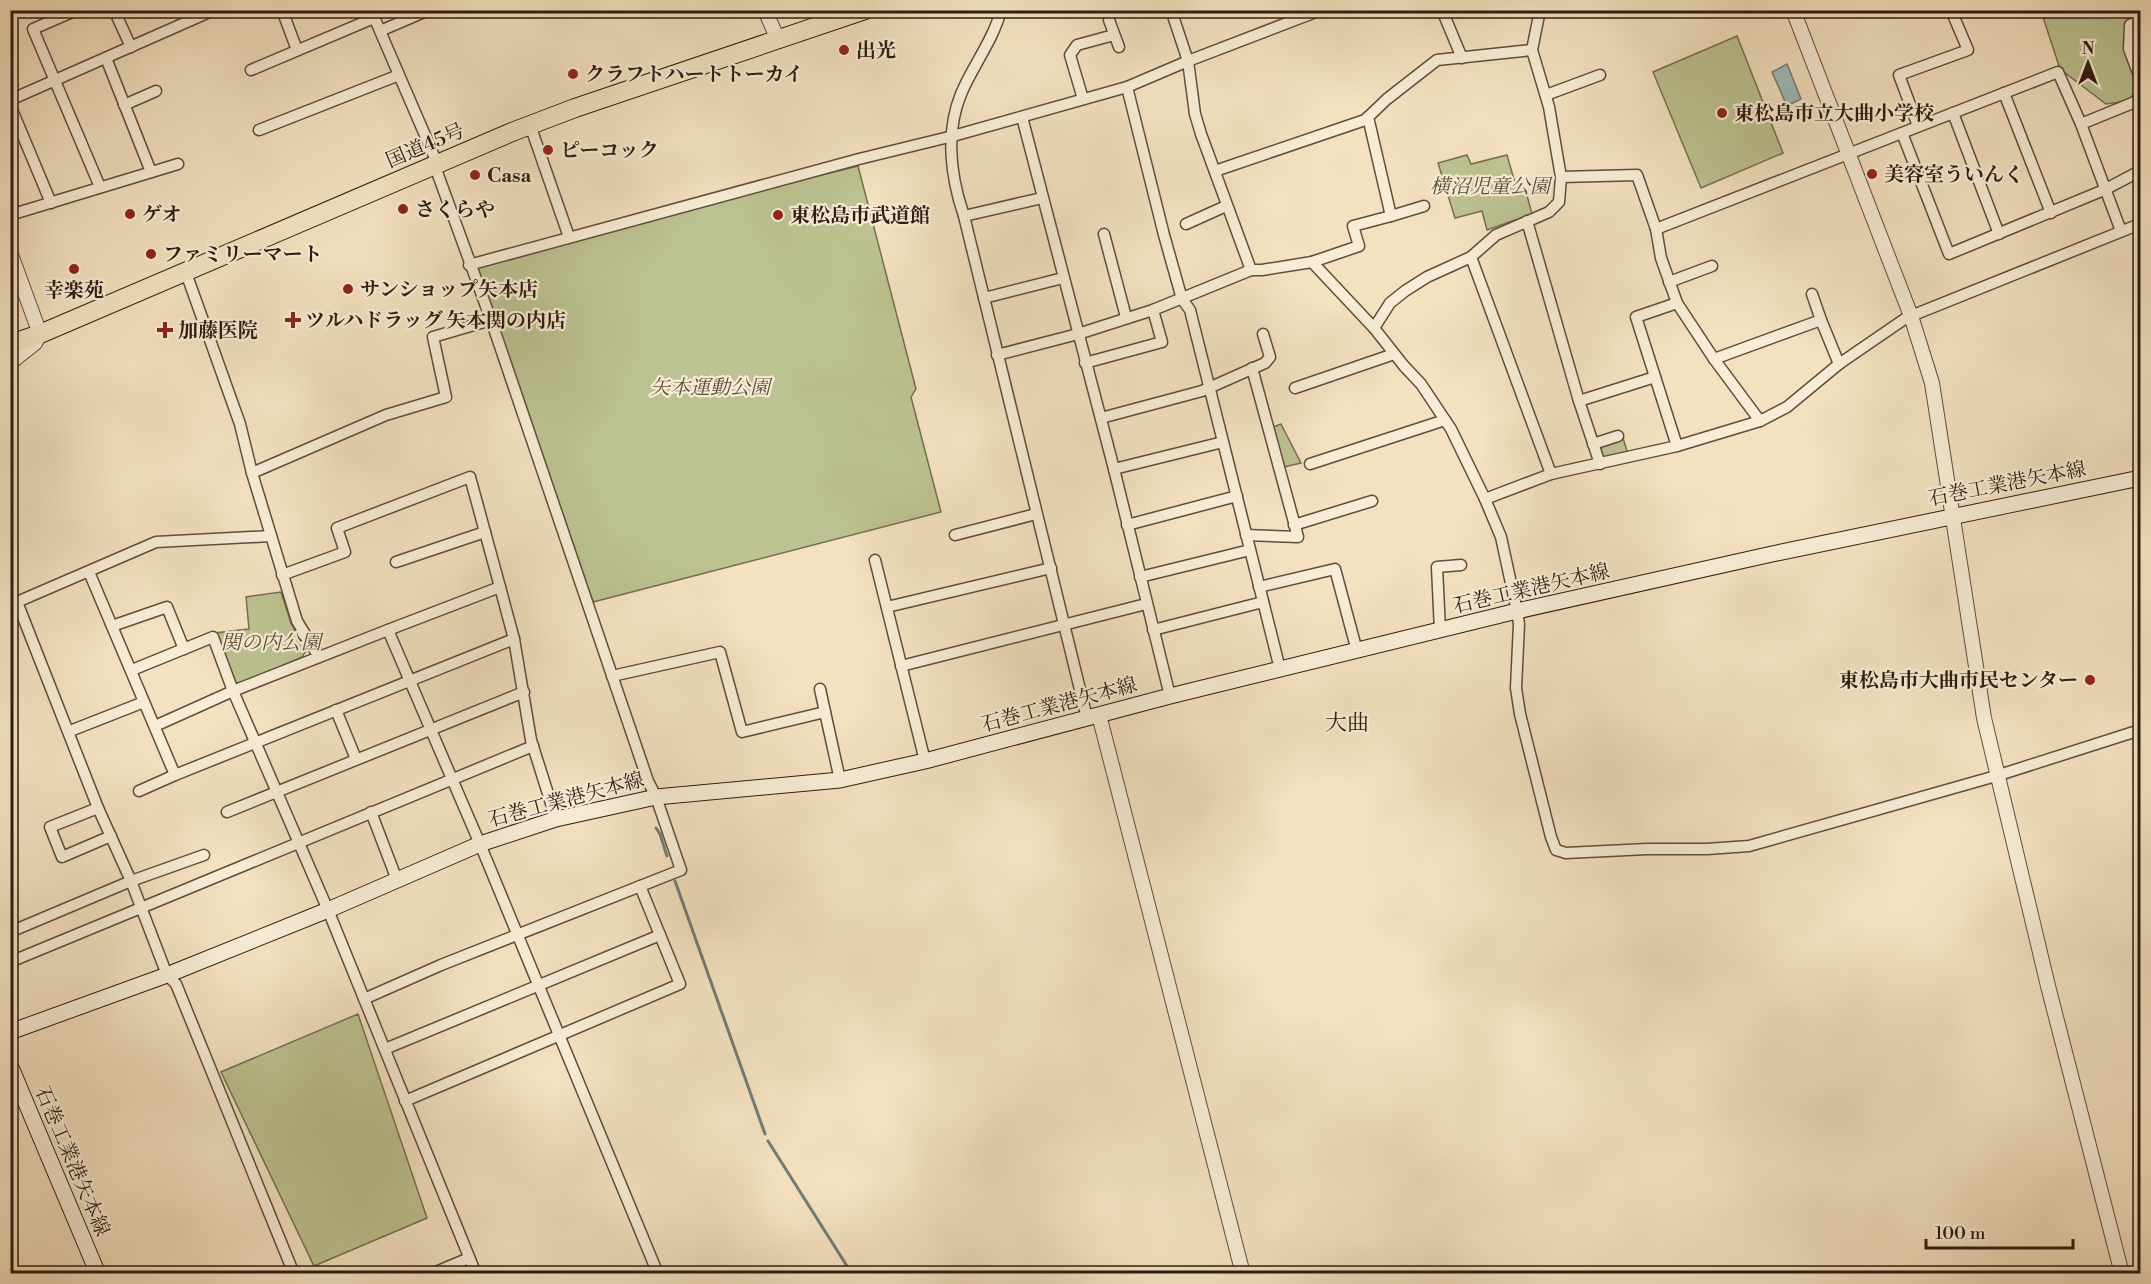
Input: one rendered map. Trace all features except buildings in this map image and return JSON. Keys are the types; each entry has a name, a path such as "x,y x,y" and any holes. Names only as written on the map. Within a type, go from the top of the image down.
{"highway":[{"name":"国道45号","path":"10,344 40,334 185,270 530,125 866,10"}],"main road":[{"name":"石巻工業港矢本線","path":"10,1032 168,975 328,910 480,844 556,819 656,797 840,780 925,761 1170,696 1517,611 1953,515 2140,478"},
{"name":"石巻工業港矢本線","path":"10,1065 98,1274"}],"street":[{"path":"77,10 33,29 100,188"},
{"path":"114,10 131,47"},
{"path":"10,100 214,10"},
{"path":"282,10 297,50"},
{"path":"380,31 429,10"},
{"path":"765,10 778,40"},
{"path":"1001,10 997,26 960,95 951,164 954,180 1064,626 1093,716 1184,1038 1243,1274"},
{"path":"1171,10 1188,61 1195,114 1226,206 1251,270"},
{"path":"469,265 953,136 1127,87 1321,10"},
{"path":"1442,10 1462,58"},
{"path":"1374,328 1390,303 1405,291 1428,277 1471,257 1496,235 1550,212 1559,202 1561,177 1546,95 1532,50 1540,10"},
{"path":"1792,10 1911,316 1932,383 1984,718 1996,777 2122,1274"},
{"path":"1918,126 1899,75 1968,50 1951,10"},
{"path":"251,70 372,14 434,156 469,265 491,320 648,781 656,797 681,870 364,999"},
{"path":"1109,20 1119,47"},
{"path":"2140,20 2130,25 2129,49 2140,78"},
{"path":"1083,99 1070,55 1077,45 1114,34"},
{"path":"1215,171 1365,120 1387,99 1437,60 1532,50"},
{"path":"106,58 151,172"},
{"path":"1656,229 2058,72 2081,124 2121,231"},
{"path":"259,130 399,75"},
{"path":"1546,95 1600,75"},
{"path":"1127,87 1182,299 1190,310 1280,669"},
{"path":"124,105 156,91"},
{"path":"2004,93 2050,213"},
{"path":"2081,124 2140,100"},
{"path":"10,105 51,203"},
{"path":"1953,113 1999,234"},
{"path":"1022,117 1101,418 1170,696"},
{"path":"1368,117 1391,216"},
{"path":"530,125 570,237"},
{"path":"1902,133 1949,254 2104,190 2140,171"},
{"path":"10,215 178,164"},
{"path":"1561,177 1637,175 1656,229 1661,258 1677,303 1714,359 1760,421"},
{"path":"964,216 1042,198"},
{"path":"1186,224 1226,206"},
{"path":"998,355 1078,334 1153,309 1251,270 1312,262 1359,246 1353,226 1424,206"},
{"path":"1527,221 1599,464"},
{"path":"1485,499 1551,474 1677,446 1760,421 1787,407 1839,364 1911,316 2140,224"},
{"path":"1104,234 1126,317"},
{"path":"10,252 40,334 35,343 10,363"},
{"path":"1471,257 1551,474"},
{"path":"1312,262 1374,328 1421,384 1445,420 1485,499 1501,537 1520,624 1516,688 1520,714 1556,850 1566,853 1749,846 1996,777 2140,730"},
{"path":"1669,282 1713,267"},
{"path":"185,270 240,423 252,473 297,621 319,657"},
{"path":"984,298 1063,278"},
{"path":"1812,294 1839,364"},
{"path":"1677,303 1636,317 1677,446"},
{"path":"1085,363 1161,342 1153,309"},
{"path":"252,473 386,415 446,397 433,337 491,320"},
{"path":"1714,359 1821,320"},
{"path":"1101,418 1202,391 1265,363 1270,357 1263,334"},
{"path":"1295,388 1394,354"},
{"path":"1246,535 1298,537 1252,368"},
{"path":"1579,401 1655,377"},
{"path":"1310,464 1445,420"},
{"path":"1593,444 1618,436"},
{"path":"1114,469 1223,441"},
{"path":"282,575 345,552 337,528 470,477 514,639 533,746 556,819"},
{"path":"1127,525 1237,496"},
{"path":"1294,525 1371,501"},
{"path":"955,535 1036,514"},
{"path":"396,562 485,532"},
{"path":"271,536 156,542 14,603 70,731 98,808 131,881 168,975 176,984 294,1274"},
{"path":"1140,577 1250,550"},
{"path":"875,560 925,761"},
{"path":"1440,631 1433,567 1461,565"},
{"path":"887,607 1051,568"},
{"path":"1259,587 1335,569 1357,651"},
{"path":"89,572 175,775"},
{"path":"154,726 233,691 500,587"},
{"path":"1153,630 1263,602"},
{"path":"901,666 1146,604"},
{"path":"112,626 167,607 184,649"},
{"path":"388,630 480,844 657,1274"},
{"path":"132,670 213,638 255,744 328,910 476,1274"},
{"path":"139,791 514,639"},
{"path":"612,676 720,652 742,732 825,712"},
{"path":"820,689 840,780"},
{"path":"227,812 524,692"},
{"path":"70,731 144,702"},
{"path":"336,710 356,759"},
{"path":"10,962 533,746"},
{"path":"98,808 50,827 62,857 111,836"},
{"path":"371,812 397,880"},
{"path":"10,932 131,881 204,855"},
{"path":"405,1101 680,984 640,886"},
{"path":"385,1049 660,935"},
{"path":"431,1274 469,1258"}],"green space":[{"path":"2041,11 2140,11 2140,17 2131,22 2126,49 2140,86 2128,101 2106,104 2060,69"},
{"path":"1737,36 1783,153 1701,188 1653,72"},
{"name":"横沼児童公園","path":"1467,155 1471,164 1507,155 1517,190 1525,188 1532,214 1487,230 1482,211 1455,218 1438,163"},
{"name":"矢本運動公園","path":"858,166 916,389 911,397 941,512 593,602 477,268 637,220"},
{"path":"1281,424 1301,463 1284,467 1273,427"},
{"path":"1623,438 1628,454 1608,459 1602,456 1600,447 1602,444"},
{"name":"関の内公園","path":"281,592 291,623 306,651 302,657 241,684 235,682 215,633 249,629 246,597"},
{"path":"358,1014 427,1218 314,1266 221,1072"}],"water":[{"path":"1787,64 1801,99 1787,106 1772,72"}],"waterway":[{"path":"656,828 667,856"},
{"path":"675,881 765,1134"},
{"path":"768,1141 852,1274"}],"place":[{"name":"出光","path":"844,50"},
{"name":"クラフトハートトーカイ","path":"573,74"},
{"name":"東松島市立大曲小学校","path":"1722,113"},
{"name":"ピーコック","path":"548,150"},
{"name":"美容室ういんく","path":"1872,174"},
{"name":"Casa","path":"475,175"},
{"name":"さくらや","path":"403,209"},
{"name":"ゲオ","path":"130,214"},
{"name":"東松島市武道館","path":"778,215"},
{"name":"ファミリーマート","path":"151,254"},
{"name":"幸楽苑","path":"74,269"},
{"name":"サンショップ矢本店","path":"348,289"},
{"name":"ツルハドラッグ 矢本関の内店","path":"293,320"},
{"name":"加藤医院","path":"165,330"},
{"name":"東松島市大曲市民センター","path":"2090,680"}],"district":[{"name":"大曲","path":"1347,722"}]}
